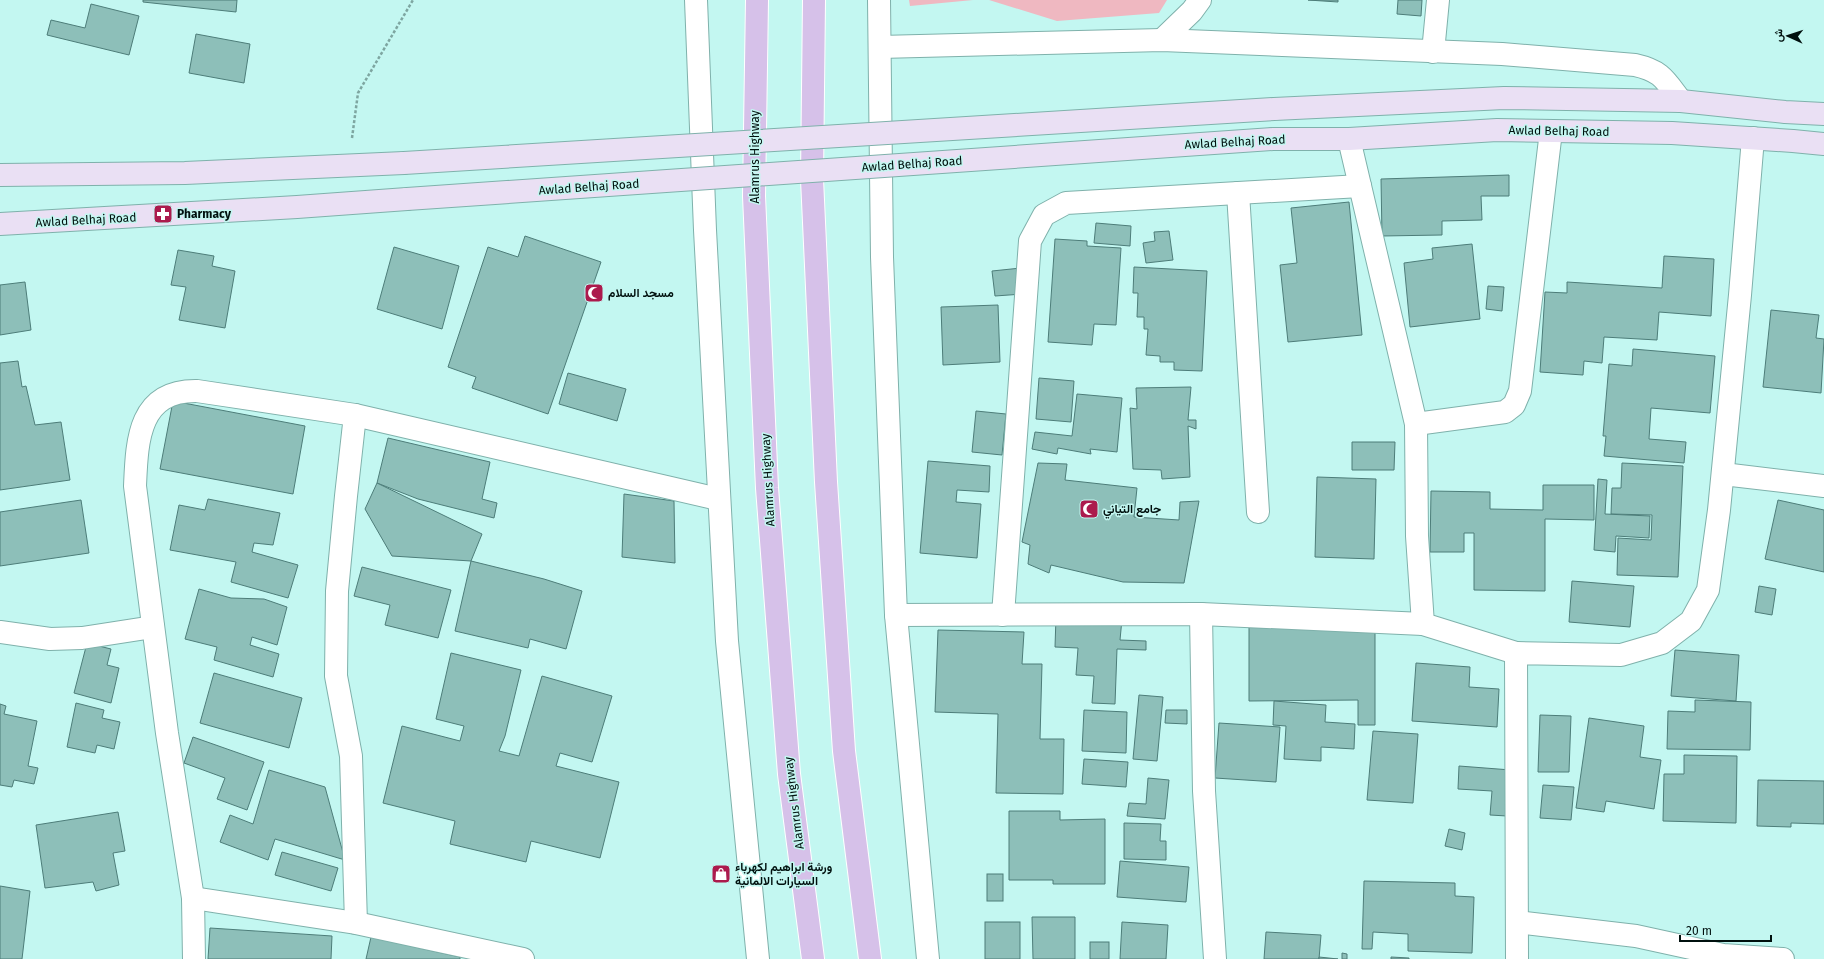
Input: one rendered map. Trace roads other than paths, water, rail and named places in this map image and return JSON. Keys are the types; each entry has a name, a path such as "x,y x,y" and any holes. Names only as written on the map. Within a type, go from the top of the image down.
{"main road":[{"name":"Alamrus Highway","path":"756,0 754,196 767,488 790,774 812,959"},
{"path":"814,0 812,179 826,482 844,751 870,959"},
{"path":"0,175 185,173 349,166 1274,109 1504,98 1681,101 1785,112 1824,114"},
{"name":"Awlad Belhaj Road","path":"0,224 297,208 1273,139 1349,139 1497,130 1672,133 1824,144"}],"street":[{"path":"696,0 718,499 727,641 758,959"},
{"path":"879,0 882,257 896,616 928,959"},
{"path":"1162,40 1192,11 1200,0"},
{"path":"1433,52 1438,0"},
{"path":"880,47 1162,40 1502,54 1635,65 1649,68 1662,76 1681,101"},
{"path":"1416,424 1505,412 1514,405 1520,391 1551,131"},
{"path":"896,616 1201,614 1422,624 1516,653 1621,655 1662,643 1691,621 1708,590 1723,474 1753,138"},
{"path":"1349,139 1416,424 1417,536 1422,624"},
{"path":"1003,615 1030,241 1044,215 1066,203 1360,186"},
{"path":"1238,193 1258,512"},
{"path":"194,959 193,898 167,733 134,486 136,459 141,431 154,404 168,395 184,391 197,391 355,415 718,499"},
{"path":"355,415 337,591 336,676 351,756 356,923"},
{"path":"1723,474 1824,486"},
{"path":"1201,614 1204,791 1214,959"},
{"path":"0,632 50,639 82,638 153,627"},
{"path":"1516,653 1517,959"},
{"path":"193,898 356,923 523,959"},
{"path":"1517,922 1636,936 1723,955 1783,959"}],"place":[{"name":"Pharmacy","path":"163,214"},
{"name":"مسجد السلام","path":"594,293"},
{"name":"جامع التياني","path":"1089,509"},
{"name":"ورشة ابراهيم لكهرباء السيارات الالمانية","path":"721,874"}]}
